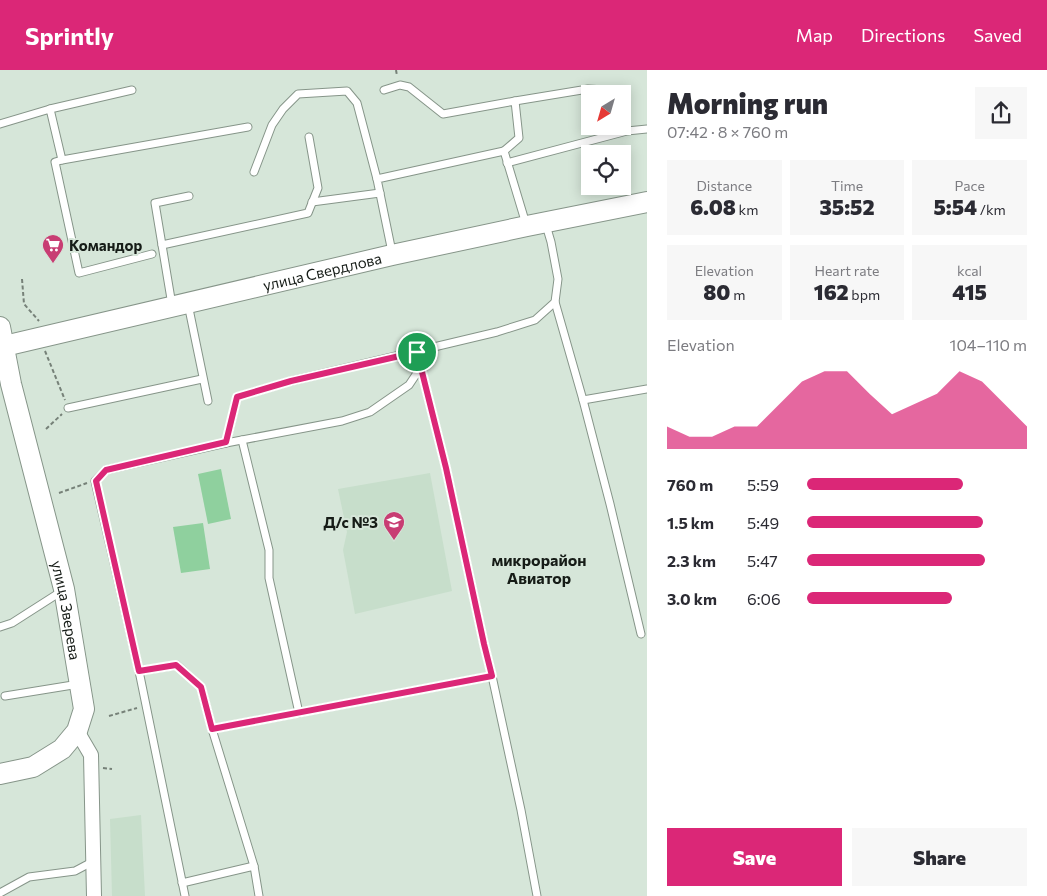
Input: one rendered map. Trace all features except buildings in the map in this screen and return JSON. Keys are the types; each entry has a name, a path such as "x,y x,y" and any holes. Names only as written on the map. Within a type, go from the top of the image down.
{"main road":[{"name":"улица Свердлова","path":"1,340 180,306 392,255 647,202"},
{"name":"улица Зверева","path":"1,340 64,589 84,709 77,731"},
{"path":"0,774 33,767 62,749 77,731"}],"street":[{"path":"77,731 91,755 94,896"}],"lane":[{"path":"384,90 400,85 409,87 443,114 581,90"},
{"path":"0,124 50,109 132,90"},
{"path":"254,172 272,125 283,109 298,94 347,91 357,103 377,178 392,255"},
{"path":"377,178 504,151 520,138 515,101"},
{"path":"50,109 62,160"},
{"path":"152,254 79,274 55,162 248,126"},
{"path":"507,163 627,131 647,129"},
{"path":"162,245 308,213 318,188 309,137"},
{"path":"504,151 507,163 536,224 551,242 558,279 555,302 610,504 641,634"},
{"path":"312,202 380,193"},
{"path":"189,196 155,203 162,245 208,401"},
{"path":"226,442 237,397 291,381 497,332 535,320 555,302"},
{"path":"417,352 446,468 492,676 521,810 537,896"},
{"path":"185,896 139,671 96,481 106,470 226,442 342,421 370,412 408,385 421,367"},
{"path":"68,408 202,378"},
{"path":"583,400 647,389"},
{"path":"242,440 269,550 269,578 298,713"},
{"path":"0,627 12,624 64,589"},
{"path":"139,671 176,665 201,687 254,866 260,896"},
{"path":"212,729 492,676"},
{"path":"5,696 80,684"},
{"path":"0,893 29,877 75,871 92,862"},
{"path":"182,884 254,866"}],"path":[{"path":"22,279 24,304 41,323"},
{"path":"45,351 68,408 46,430"},
{"path":"59,493 96,481"},
{"path":"108,716 146,705"},
{"path":"103,768 112,769"}],"shaded area":[{"name":"Д/с №3","path":"430,473 452,591 355,614 343,550 347,532 338,489"},
{"path":"141,815 145,896 112,896 110,819"}],"green space":[{"path":"221,469 231,519 208,524 198,474"},
{"path":"203,523 210,569 181,573 173,527"}],"place":[{"name":"Командор","path":"53,264"},
{"name":"Д/с №3","path":"394,541"}],"district":[{"name":"микрорайон Авиатор","path":"539,568"}],"route":[{"path":"417,352 446,468 492,676 212,729 201,687 176,665 139,671 96,481 106,470 226,442 237,397 291,381 417,352"}]}
